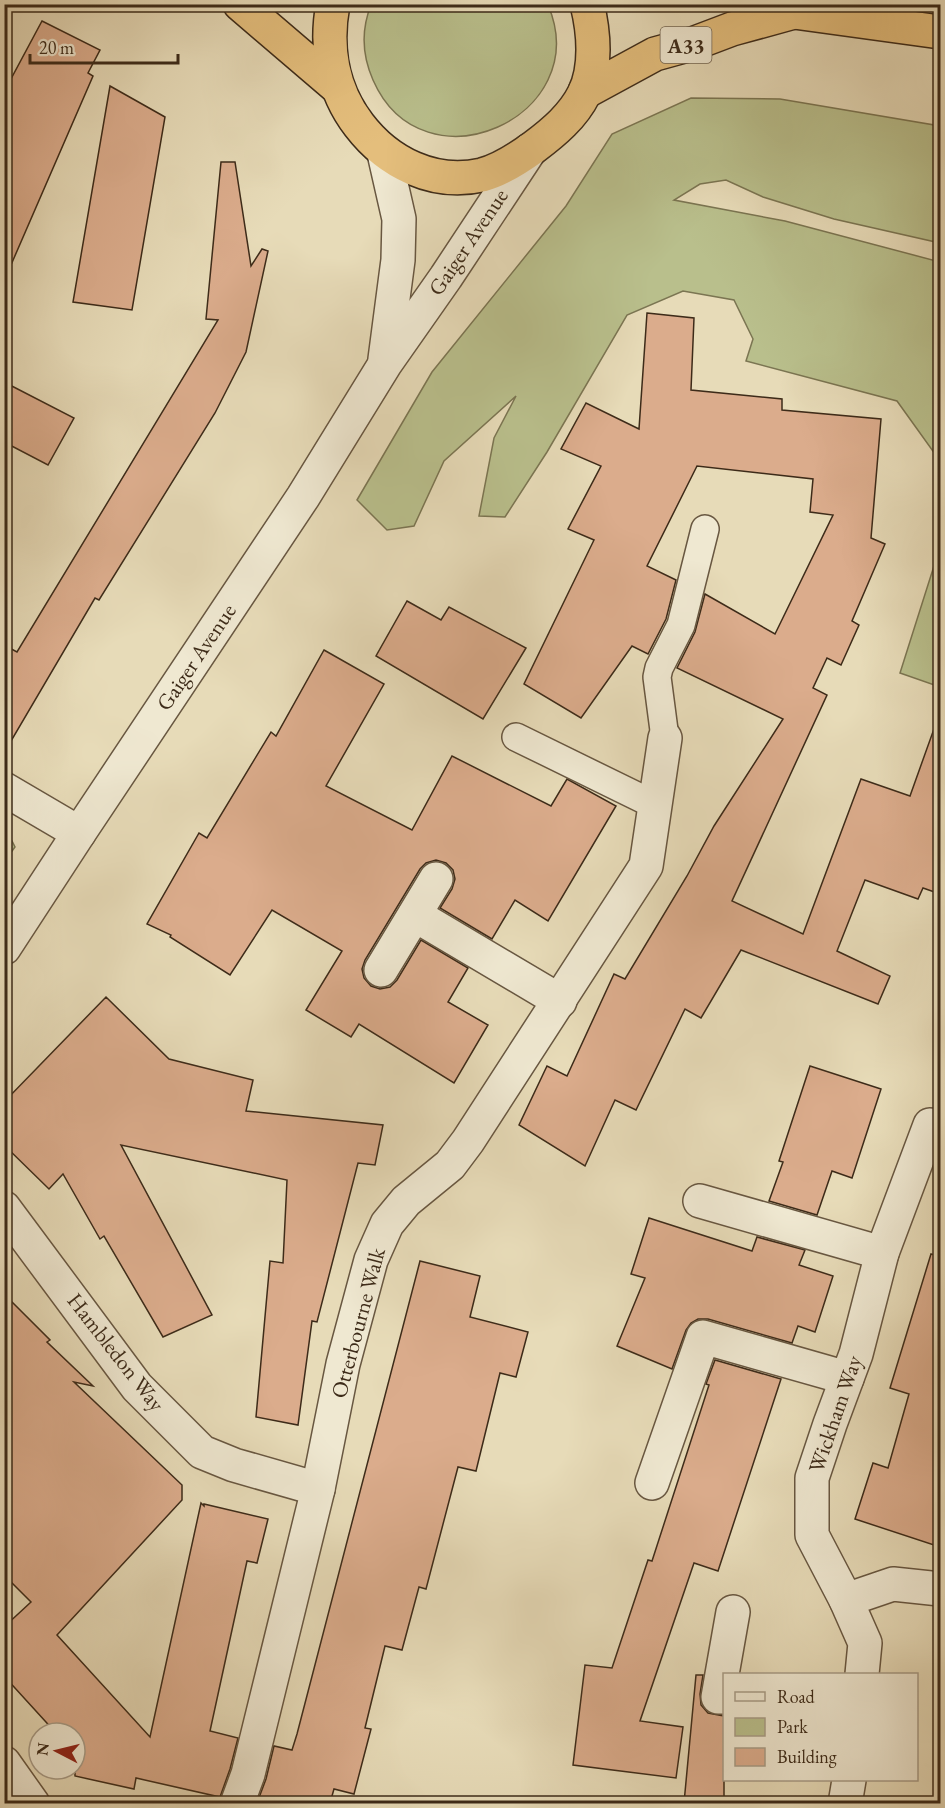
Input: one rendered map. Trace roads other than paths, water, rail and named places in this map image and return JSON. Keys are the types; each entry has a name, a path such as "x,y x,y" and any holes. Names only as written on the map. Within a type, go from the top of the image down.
{"highway":[{"path":"240,4 337,87"},
{"path":"333,4 330,54 337,87 351,115 384,153 418,170 439,176 460,177 483,174 506,165 550,135 566,119 585,92 591,70 592,26 587,4"},
{"name":"A33","path":"585,92 655,54 695,43 781,8 940,32"}],"street":[{"name":"Gaiger Avenue","path":"4,948 303,497 385,364 530,150"},
{"name":"Gaiger Avenue","path":"384,153 399,219 398,260 385,364"},
{"name":"Otterbourne Walk","path":"237,1803 248,1774 318,1489 343,1364 371,1260 387,1224 406,1202 450,1165 468,1141 646,866 665,738"},
{"path":"4,789 79,832"},
{"path":"381,969 436,879"},
{"path":"415,915 560,1001"},
{"name":"Wickham Way","path":"862,1673 865,1643 846,1600 812,1535 812,1478 858,1345 882,1253 930,1125"},
{"path":"700,1201 882,1253"},
{"name":"Hambledon Way","path":"4,1208 137,1387 202,1452 234,1465 318,1489"},
{"path":"652,1483 703,1337 847,1378"},
{"path":"846,1600 893,1584 940,1589"},
{"path":"723,1697 718,1697 733,1612"},
{"path":"4,1763 33,1803"},
{"path":"845,1803 849,1781"}],"lane":[{"path":"665,738 657,677 659,668 681,625 705,530"},
{"path":"516,737 655,805"}]}
